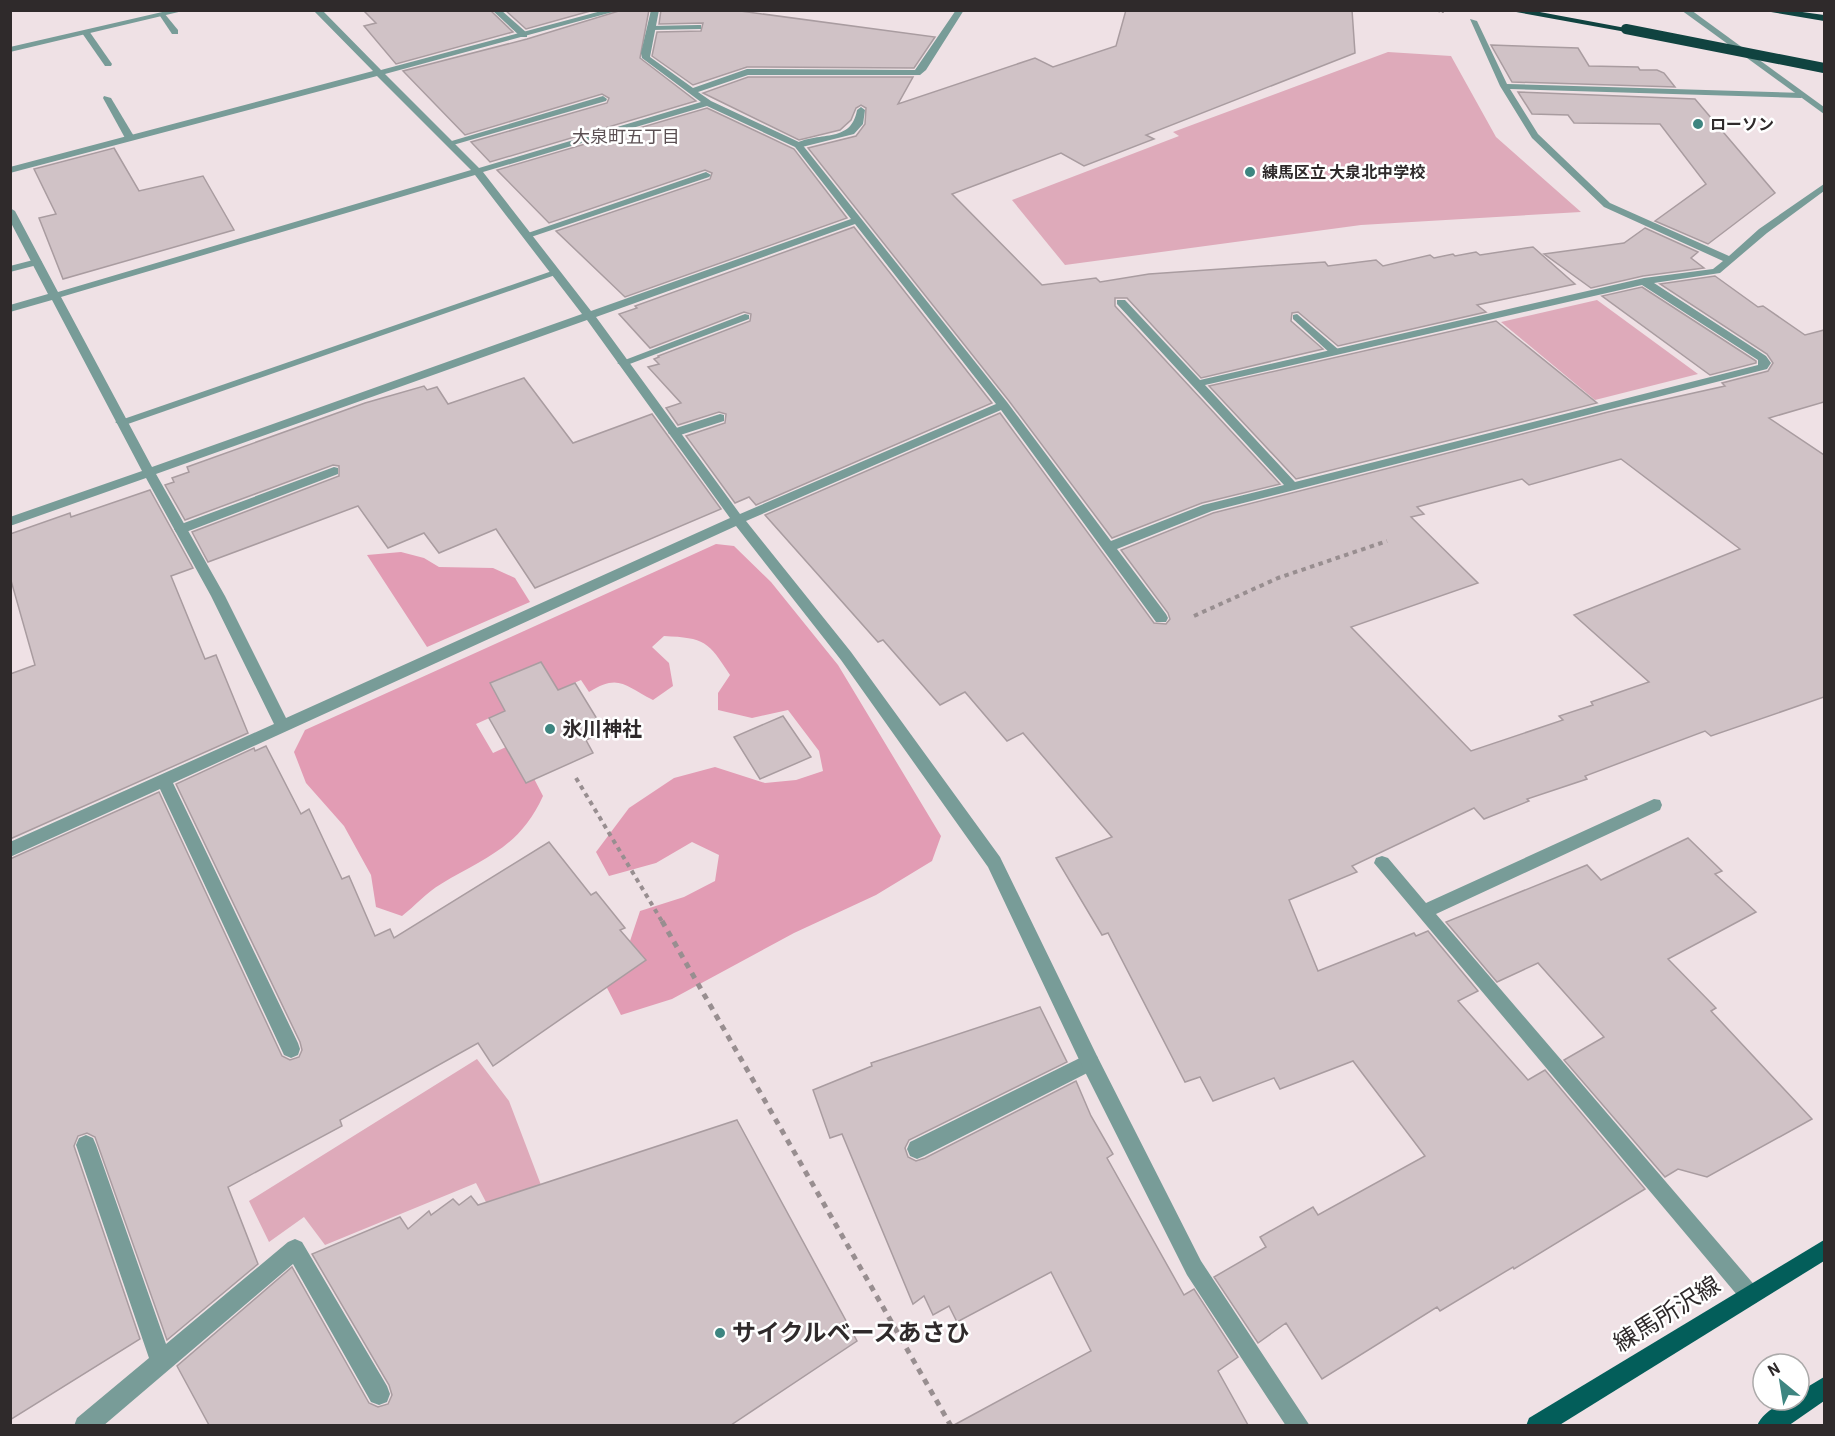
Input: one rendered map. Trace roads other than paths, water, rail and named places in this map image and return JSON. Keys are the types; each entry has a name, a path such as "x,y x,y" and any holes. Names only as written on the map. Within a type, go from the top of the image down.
{"highway":[{"path":"1509,10 1661,35 1824,68"},
{"path":"1763,10 1824,16"},
{"path":"1791,10 1824,16"}],"main road":[{"name":"練馬所沢線","path":"1538,1425 1824,1250"},
{"path":"1768,1425 1824,1388"}],"street":[{"path":"10,50 183,10"},
{"path":"317,10 477,171 590,317 738,520 846,656 994,862 1090,1062 1194,1268 1299,1425"},
{"path":"496,10 524,35"},
{"path":"10,170 616,10"},
{"path":"655,10 645,53 646,58 708,103 798,145 1003,405 1161,618"},
{"path":"692,91 747,72 917,73 922,70 960,10"},
{"path":"1685,10 1824,111"},
{"path":"161,15 175,32"},
{"path":"1473,21 1504,86 1535,136 1607,205 1730,260"},
{"path":"651,28 698,27"},
{"path":"86,33 108,63"},
{"path":"1504,86 1801,95"},
{"path":"107,98 129,138"},
{"path":"450,143 603,99"},
{"path":"10,309 708,103"},
{"path":"798,145 851,132 859,124 861,110"},
{"path":"527,235 706,175"},
{"path":"1196,384 1644,281 1716,271 1763,231 1824,187"},
{"path":"10,211 121,422 218,596 283,727"},
{"path":"10,522 857,220"},
{"path":"10,269 37,262"},
{"path":"121,422 556,273"},
{"path":"1110,547 1208,508 1763,367 1765,363 1762,358 1644,281"},
{"path":"1121,302 1292,486"},
{"path":"1297,316 1335,352"},
{"path":"623,363 746,317"},
{"path":"10,850 165,782 738,520 1003,405"},
{"path":"674,433 720,418"},
{"path":"181,528 334,471"},
{"path":"165,782 291,1049"},
{"path":"1425,911 1654,805"},
{"path":"1382,863 1750,1295"},
{"path":"916,1149 1090,1062"},
{"path":"86,1145 161,1360"},
{"path":"85,1425 295,1249 379,1395"}],"place":[{"name":"ローソン","path":"1698,124"},
{"name":"練馬区立 大泉北中学校","path":"1250,172"},
{"name":"氷川神社","path":"550,729"},
{"name":"サイクルベースあさひ","path":"720,1333"}],"district":[{"name":"大泉町五丁目","path":"626,137"}]}
